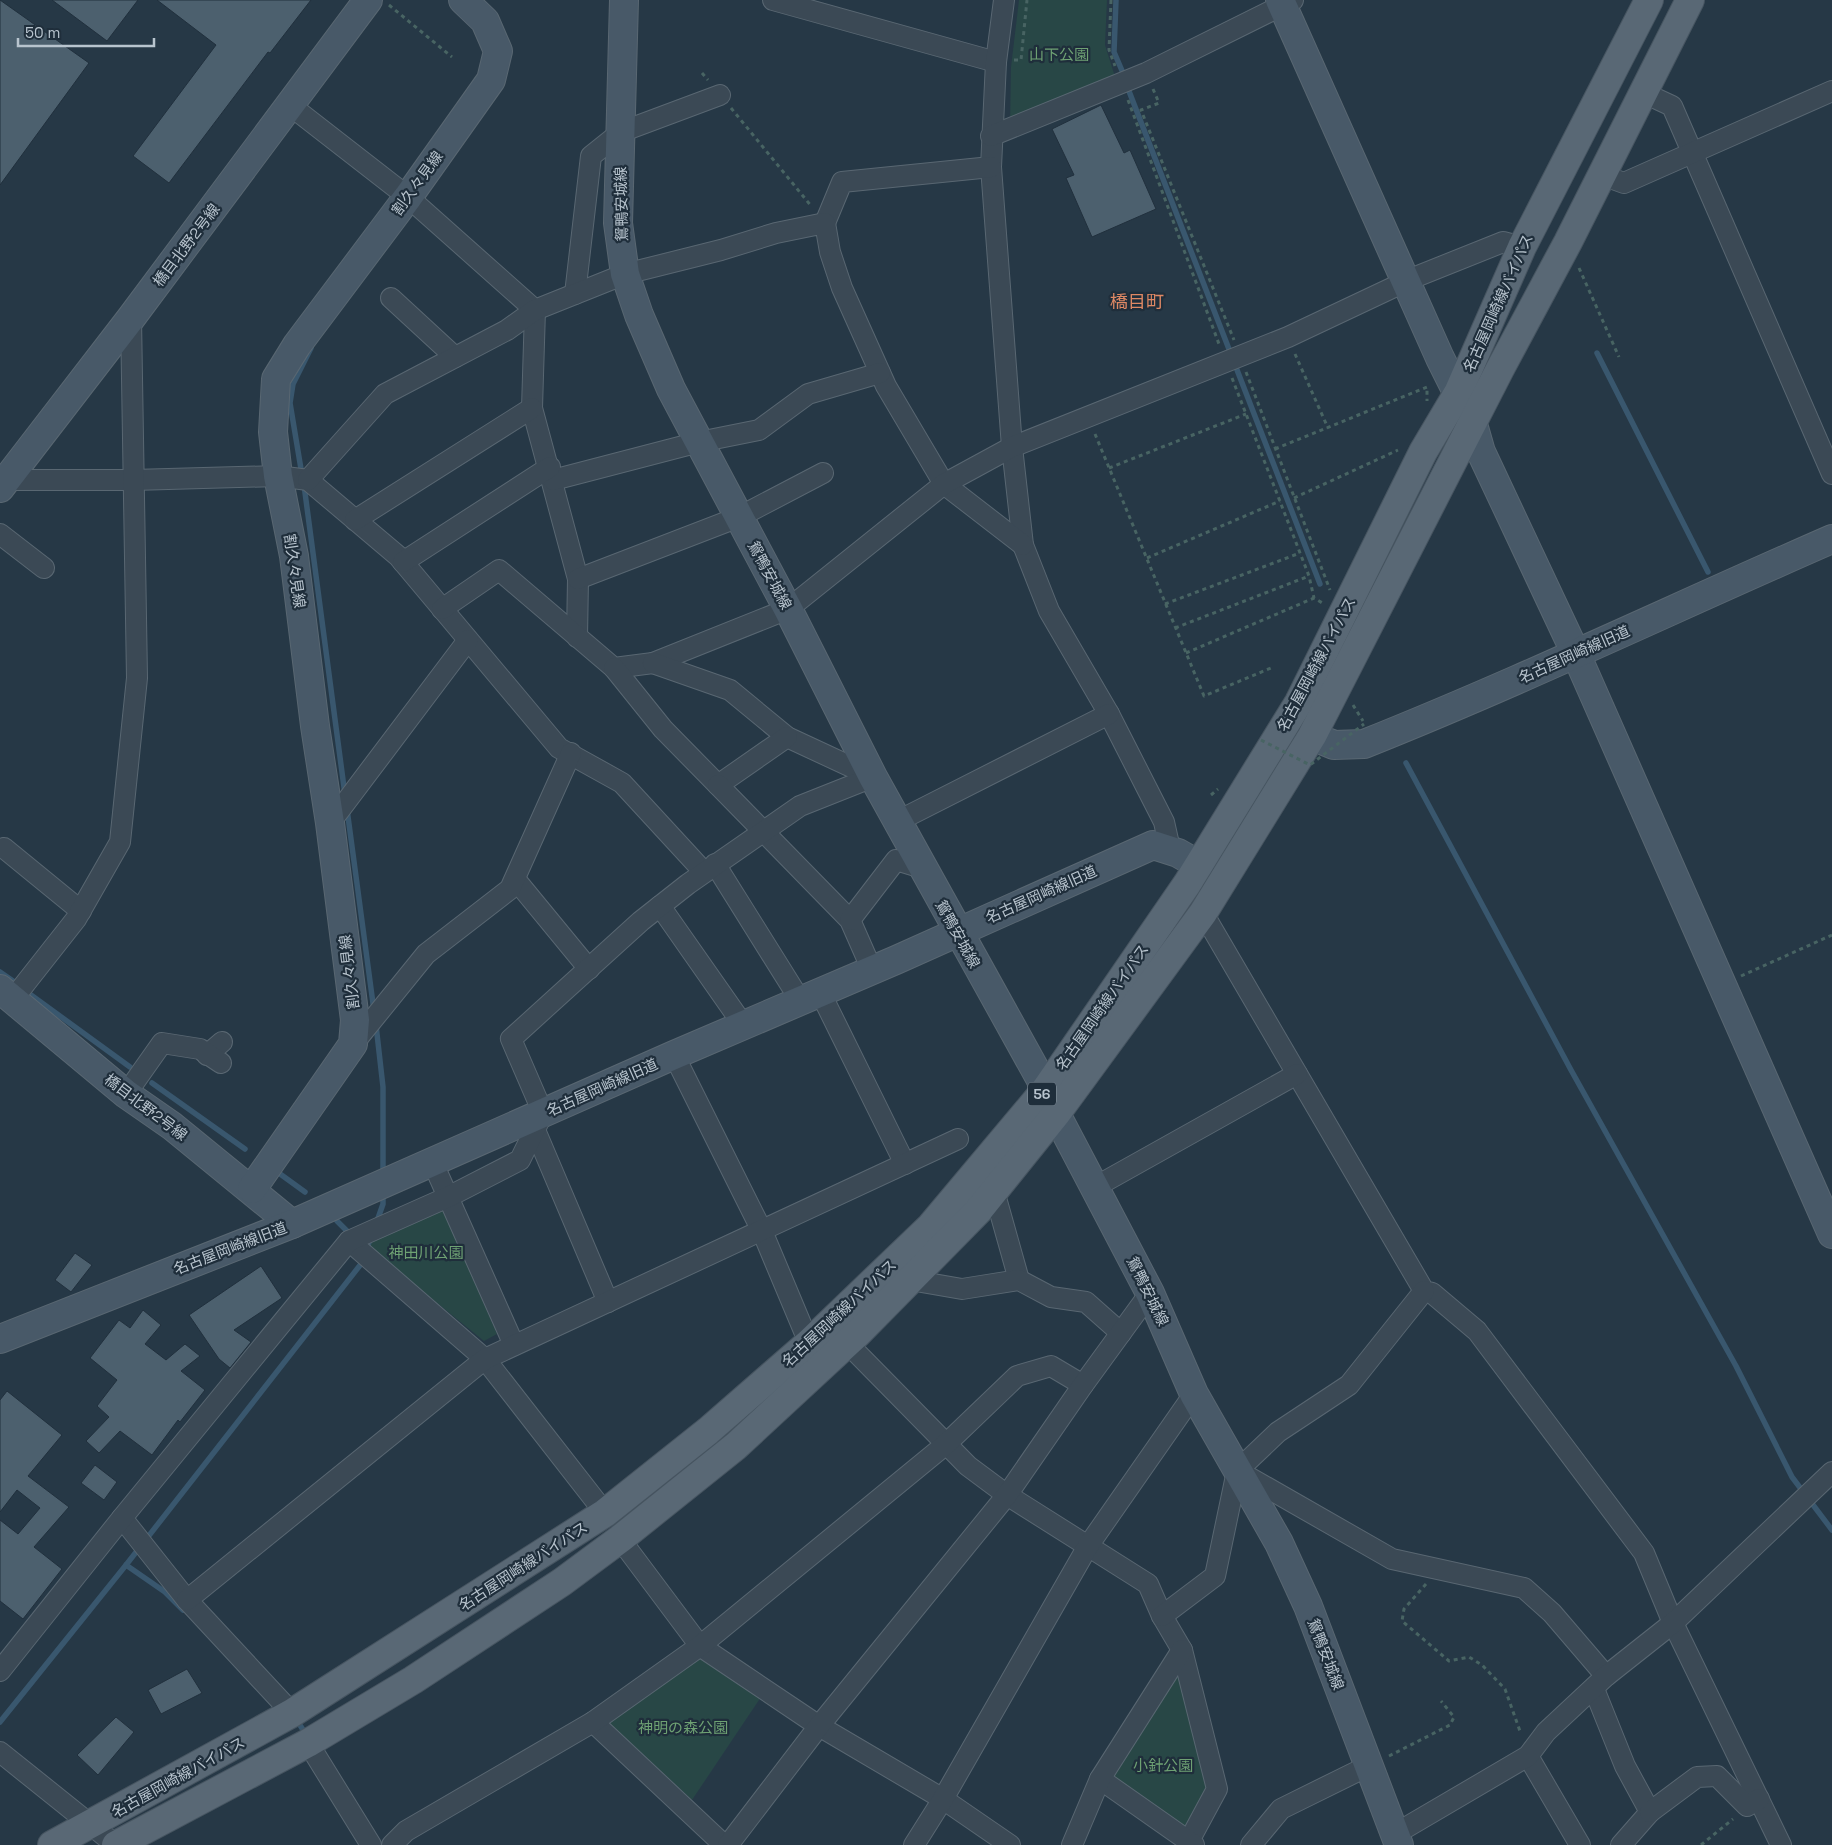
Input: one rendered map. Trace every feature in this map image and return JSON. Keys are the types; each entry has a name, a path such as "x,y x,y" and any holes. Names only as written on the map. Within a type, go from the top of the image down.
{"main road":[{"name":"名古屋岡崎線バイパス","path":"52,1845 292,1714 604,1514 708,1432 809,1343 931,1226 1046,1089 1199,865 1299,702 1423,452 1458,393 1522,246 1649,0"},
{"name":"名古屋岡崎線バイパス","path":"116,1845 308,1742 413,1680 562,1582 620,1539 736,1446 848,1343 978,1211 1056,1114 1203,913 1312,736 1602,175 1690,0"}],"street":[{"name":"橋目北野2号線","path":"3,484 291,106 368,0"},
{"name":"割久々見線","path":"353,1044 354,1020 351,984 330,823 315,726 294,556 278,476 273,432 276,379 296,345 408,197 491,80 498,51 485,21 464,0"},
{"name":"鴛鴨安城線","path":"624,0 618,223 625,274 639,314 671,389 788,609 872,777 1046,1089 1056,1114 1150,1293 1194,1394 1279,1543 1300,1588 1397,1839"},
{"path":"773,0 996,62"},
{"path":"1004,0 996,62 991,167 1012,448 1023,545 1049,611 1109,714 1164,822 1170,849"},
{"path":"991,136 1146,72 1285,2 1406,282 1473,424 1481,452 1576,654 1832,1234"},
{"path":"1602,175 1624,183 1832,91"},
{"path":"1644,93 1672,106 1832,474"},
{"path":"575,294 592,156 621,132 720,95"},
{"path":"291,106 408,197 535,310"},
{"path":"991,167 842,182 825,223 830,252 842,288 880,373 944,484 1023,545"},
{"path":"308,480 385,394 507,330 535,310 625,274 721,250 776,233 825,223"},
{"path":"614,668 654,663 788,609 944,484 1012,448 1288,337 1406,282 1503,242 1522,246"},
{"path":"391,298 455,357"},
{"path":"535,310 532,408 578,580 577,637"},
{"path":"6,994 81,911 120,842 137,678 131,318"},
{"path":"403,562 551,474 759,430 808,394 880,373"},
{"path":"355,520 532,408"},
{"path":"578,580 739,517 823,473"},
{"path":"3,484 278,476 308,480 403,562 560,748 622,783 709,868 810,996 905,1164"},
{"path":"0,534 44,568"},
{"name":"名古屋岡崎線旧道","path":"1312,736 1334,745 1364,744 1576,654 1713,590 1832,539"},
{"path":"442,609 499,570 614,668 663,729 850,920 872,970"},
{"path":"330,823 468,640"},
{"path":"654,663 730,690 787,737 872,777"},
{"path":"896,822 1109,714"},
{"path":"718,785 787,737"},
{"path":"252,1189 353,1044 426,954 510,889 571,753"},
{"path":"608,1302 539,1122 511,1039 660,906 709,868 800,806 872,777"},
{"name":"名古屋岡崎線旧道","path":"0,1339 292,1224 432,1161 539,1122 674,1055 872,970 1153,845 1170,849 1199,865"},
{"path":"4,848 81,911"},
{"path":"850,920 896,860 922,868"},
{"path":"515,879 589,969"},
{"path":"660,906 744,1026"},
{"path":"1203,913 1424,1291 1432,1293 1477,1331 1644,1553 1673,1623 1781,1845"},
{"name":"橋目北野2号線","path":"6,994 126,1094 172,1126 252,1189 292,1224"},
{"path":"126,1094 162,1043 200,1049 217,1054"},
{"path":"674,1055 762,1231 809,1343"},
{"path":"1095,1187 1297,1074"},
{"path":"0,1671 122,1518 349,1242 448,1197 520,1160 539,1122"},
{"path":"187,1600 485,1359 958,1139"},
{"path":"432,1161 514,1345"},
{"path":"994,1191 1020,1280"},
{"path":"349,1242 485,1359 604,1514"},
{"path":"910,1280 962,1289 1020,1280 1051,1297 1086,1302 1121,1333"},
{"path":"1162,1616 1215,1576 1237,1471 1278,1432 1349,1385 1424,1291"},
{"path":"728,1845 819,1726 1007,1495 1083,1385 1150,1293"},
{"path":"848,1343 945,1445 968,1466 1007,1495 1148,1584 1162,1616 1182,1650 1217,1789 1192,1843 1100,1779"},
{"path":"392,1845 406,1831 593,1722 700,1646 945,1445 1017,1376 1051,1366 1083,1385"},
{"path":"914,1845 943,1799 1088,1546 1194,1394"},
{"path":"1237,1471 1392,1559 1524,1588 1552,1613 1600,1682 1625,1766 1650,1812"},
{"path":"1397,1839 1528,1756 1546,1732 1600,1682 1673,1623 1832,1472"},
{"path":"122,1518 187,1600 292,1714"},
{"path":"620,1539 700,1646 819,1726 943,1799 1010,1845"},
{"path":"1072,1845 1100,1779 1182,1650"},
{"path":"593,1722 724,1845"},
{"path":"308,1742 371,1845"},
{"path":"0,1752 116,1845"},
{"path":"1528,1756 1580,1845"},
{"path":"1251,1845 1281,1810 1368,1766"},
{"path":"1621,1845 1650,1812 1697,1777 1717,1776 1747,1806 1759,1799"}],"path":[{"path":"383,0 452,56"},
{"path":"1111,0 1109,50 1233,360 1276,449 1324,578 1329,589 1337,594"},
{"path":"1146,72 1159,103 1141,110 1233,360 1246,414 1309,576 1314,598 1330,607"},
{"path":"702,73 825,223"},
{"path":"1579,267 1619,357"},
{"path":"1288,337 1328,428"},
{"path":"1276,449 1426,387"},
{"path":"1109,468 1246,414"},
{"path":"1088,418 1204,696 1271,668"},
{"path":"1294,498 1402,448"},
{"path":"1146,558 1280,501"},
{"path":"1165,604 1300,553"},
{"path":"1176,628 1309,576"},
{"path":"1186,653 1314,598"},
{"path":"1350,698 1364,724"},
{"path":"1261,740 1310,766 1364,724 1372,722"},
{"path":"1722,985 1832,935"},
{"path":"1439,1568 1404,1608 1402,1621 1449,1661 1469,1657 1482,1665 1505,1689 1528,1756"},
{"path":"1368,1766 1450,1725 1454,1717 1441,1701"},
{"path":"1701,1845 1759,1799"}],"green space":[{"name":"山下公園","path":"1019,0 1107,0 1105,45 1116,80 1010,130 1011,67"},
{"name":"神田川公園","path":"443,1208 497,1334 484,1341 363,1243"},
{"name":"神明の森公園","path":"701,1656 761,1697 692,1800 608,1722"},
{"name":"小針公園","path":"1179,1670 1210,1787 1184,1830 1105,1776"}],"building":[{"path":"0,0 89,63 0,185"},
{"path":"52,0 138,0 107,41"},
{"path":"157,0 311,0 270,53 268,52 169,183 133,156 216,45"},
{"path":"1101,105 1124,153 1130,150 1156,209 1092,237 1066,178 1074,175 1052,129"},
{"path":"75,1253 92,1265 71,1292 55,1280"},
{"path":"261,1266 282,1298 234,1330 251,1342 230,1368 219,1359 189,1315"},
{"path":"143,1310 161,1325 145,1344 166,1360 185,1344 200,1356 181,1371 205,1390 180,1422 178,1420 152,1455 120,1431 99,1453 86,1441 109,1417 97,1406 117,1380 90,1358 119,1320 130,1328"},
{"path":"7,1391 62,1435 28,1476 69,1507 34,1547 62,1569 23,1619 0,1601 0,1520 18,1534 40,1508 17,1490 0,1512 0,1400"},
{"path":"95,1465 117,1482 104,1500 81,1483"},
{"path":"187,1669 202,1693 161,1714 148,1690"},
{"path":"116,1717 134,1732 98,1775 77,1755"}],"waterway":[{"path":"1116,0 1114,52 1123,73"},
{"path":"1127,86 1320,584"},
{"path":"302,475 290,403 293,384 311,348"},
{"path":"1597,353 1708,572"},
{"path":"304,485 345,795"},
{"path":"1406,763 1571,1070 1736,1366 1792,1477 1832,1530"},
{"path":"347,809 374,1011"},
{"path":"0,972 13,981"},
{"path":"31,995 130,1067"},
{"path":"376,1025 383,1087 383,1175"},
{"path":"152,1083 245,1149"},
{"path":"276,1171 305,1192"},
{"path":"376,1224 383,1204 383,1192"},
{"path":"337,1221 347,1231"},
{"path":"0,1722 126,1565 361,1264 371,1237"},
{"path":"126,1565 165,1592 183,1610"},
{"path":"296,1719 307,1736"}],"district":[{"name":"橋目町","path":"1137,301"}]}
